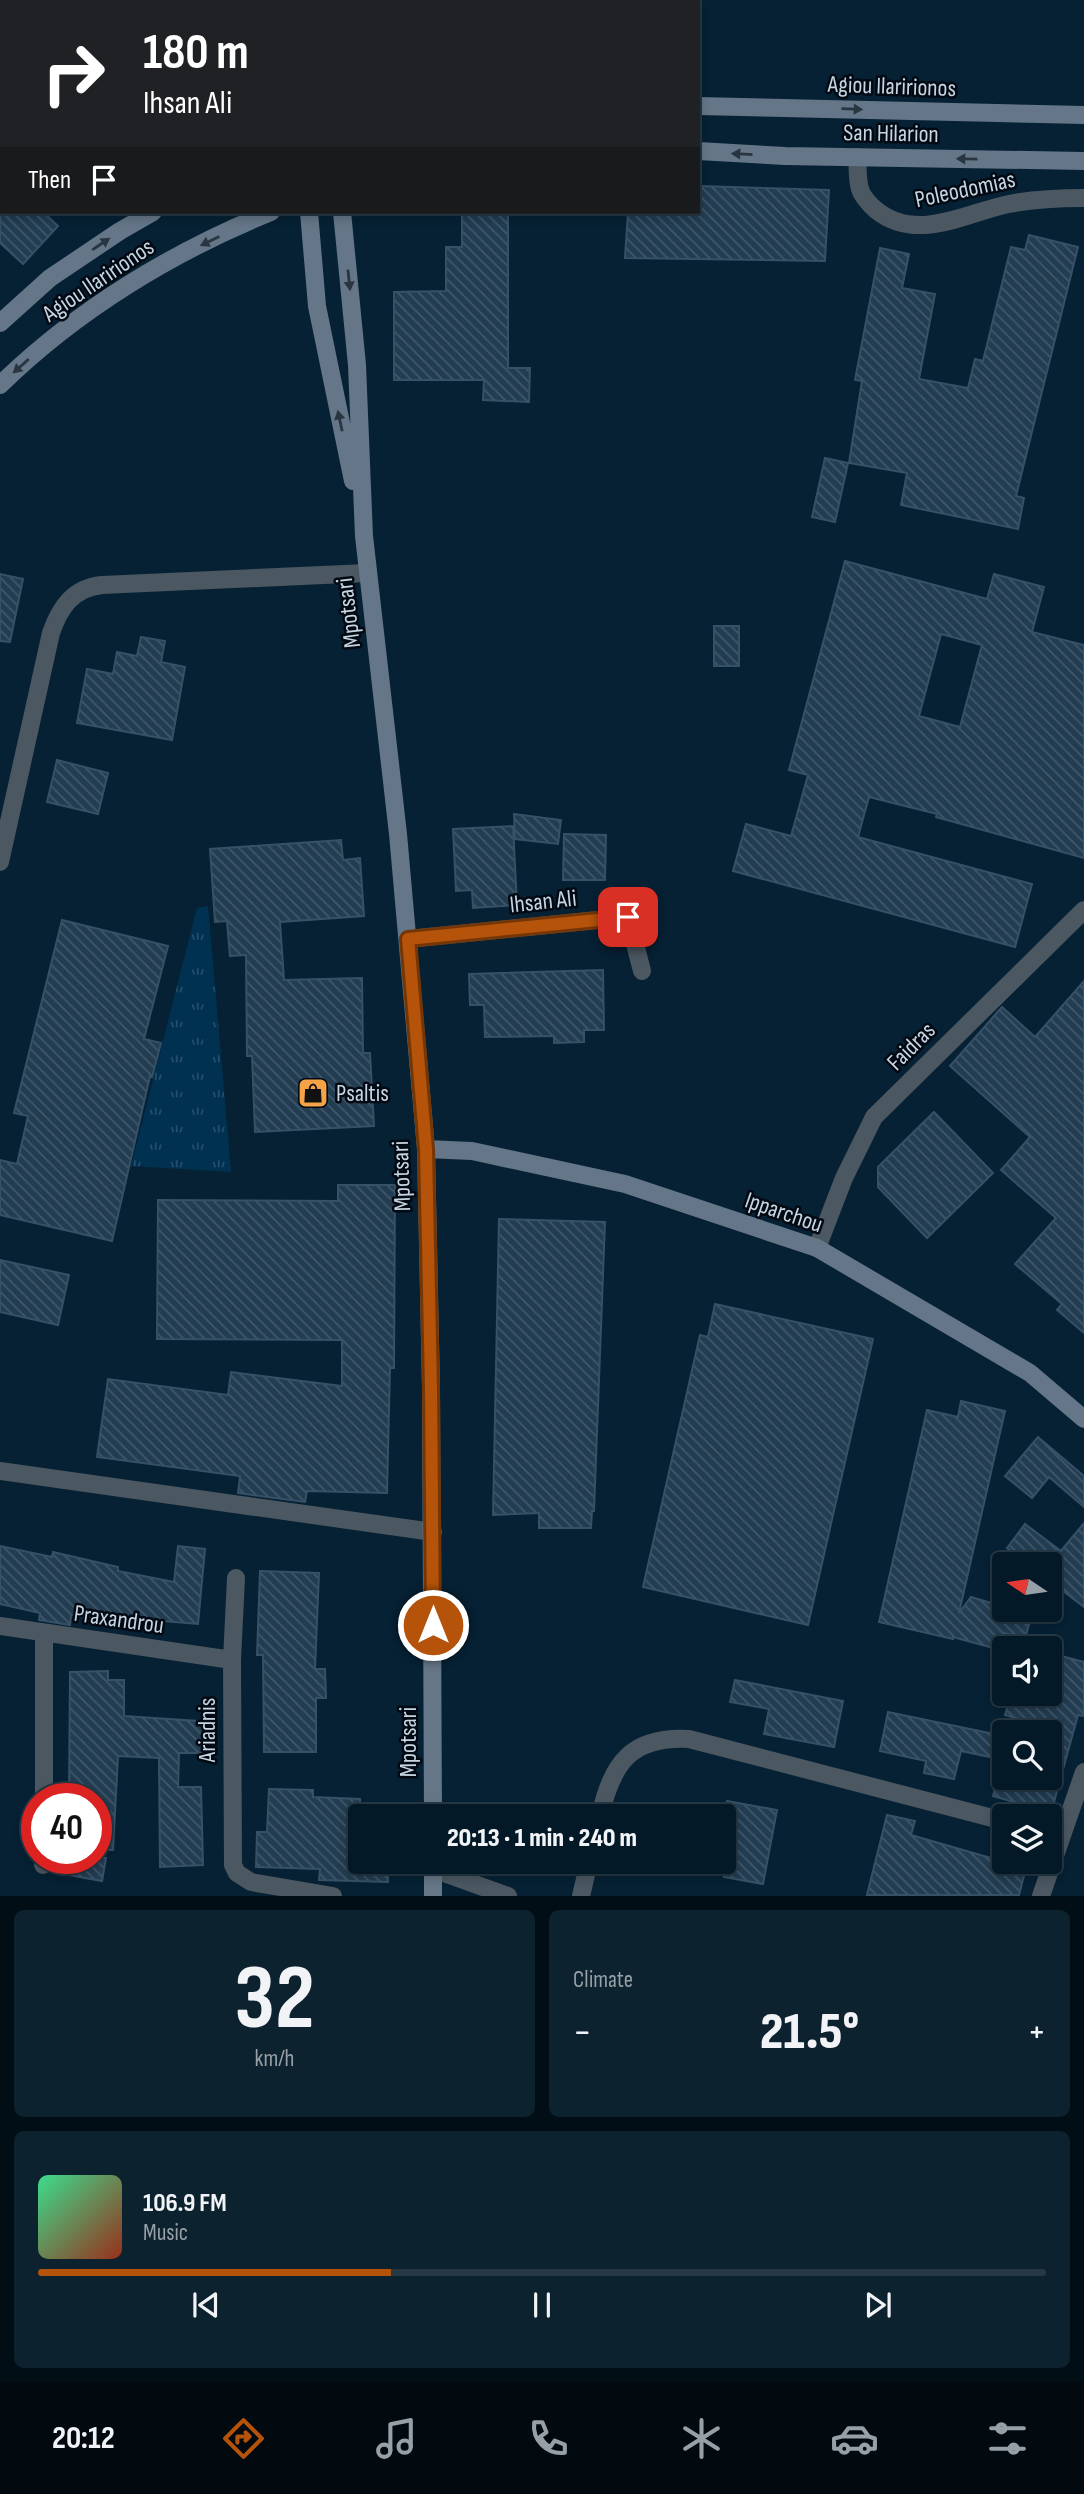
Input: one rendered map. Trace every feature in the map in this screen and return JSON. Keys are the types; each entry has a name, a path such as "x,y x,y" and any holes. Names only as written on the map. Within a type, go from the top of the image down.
{"street":[{"name":"Agiou Ilaririonos","path":"700,106 1084,116"},
{"name":"San Hilarion","path":"700,151 785,156 1084,161"},
{"name":"Poleodomias","path":"858,157 860,191 871,206 885,217 913,226 942,222 1008,204 1038,199 1084,198"},
{"name":"Agiou Ilaririonos","path":"0,323 50,278 150,214"},
{"name":"Agiou Ilaririonos","path":"0,385 22,363 74,322 131,282 206,242 267,214"},
{"name":"Mpotsari","path":"309,214 317,306 364,536"},
{"name":"Mpotsari","path":"342,214 356,365 367,573 398,834 426,1149 433,1532 433,1804"},
{"path":"0,862 51,633 59,614 71,597 90,586 102,584 367,573"},
{"name":"Faidras","path":"817,1248 844,1178 874,1117 1084,909"},
{"name":"Ihsan Ali","path":"408,939 628,917 642,971"},
{"name":"Ipparchou","path":"426,1149 472,1151 625,1184 817,1248 1030,1373 1084,1419"},
{"path":"0,1471 433,1532"},
{"name":"Ariadnis","path":"236,1578 232,1660 233,1865 244,1879 260,1884 333,1895"},
{"name":"Praxandrou","path":"0,1626 232,1660"},
{"path":"44,1633 44,1783"},
{"path":"603,1804 609,1782 624,1759 648,1742 667,1738 689,1739 992,1818"},
{"path":"1062,1822 1084,1772"},
{"path":"433,1874 433,1895"},
{"path":"454,1874 508,1895"},
{"path":"581,1895 586,1874"},
{"path":"1041,1895 1046,1874"}],"green space":[{"path":"208,906 231,1172 131,1166 197,908"}],"building":[{"path":"700,186 829,190 825,261 625,258 628,214 700,214"},
{"path":"0,214 45,214 58,226 23,264 0,243"},
{"path":"462,214 508,214 508,368 530,368 529,402 483,400 484,380 394,380 394,292 446,291 446,247 462,247"},
{"path":"1029,235 1078,247 1016,496 1024,498 1018,529 901,505 907,473 849,463 862,381 855,380 880,248 909,254 902,288 935,294 919,379 968,388 975,359 983,361 1011,247 1025,250"},
{"path":"825,458 848,463 835,522 812,517"},
{"path":"845,561 987,599 994,574 1044,587 1032,632 1084,645 1084,858 936,817 937,814 869,797 858,837 1032,884 1015,947 733,871 746,824 791,836 808,775 789,770","holes":["941,634 982,645 960,727 919,716"]},
{"path":"0,574 23,579 10,642 0,641"},
{"path":"714,626 739,626 739,666 714,666"},
{"path":"141,637 165,641 161,662 185,667 172,740 77,723 87,669 113,674 117,652 137,656"},
{"path":"57,760 108,773 98,814 47,802"},
{"path":"514,814 561,820 558,844 515,839"},
{"path":"513,826 517,905 473,908 472,890 456,891 453,829"},
{"path":"564,834 606,835 605,880 563,880"},
{"path":"341,840 343,860 360,858 364,916 280,922 284,980 362,978 363,1053 370,1053 374,1126 255,1132 252,1056 247,1056 246,955 230,956 227,921 215,922 210,849"},
{"path":"62,920 168,946 144,1039 161,1043 152,1077 150,1076 112,1241 0,1215 0,1160 17,1164 28,1116 14,1113"},
{"path":"603,970 604,1030 584,1030 584,1042 554,1043 554,1036 485,1037 484,1005 470,1005 469,974"},
{"path":"1084,981 1084,1333 1057,1310 1062,1304 1015,1264 1056,1218 1001,1170 1030,1137 950,1066 1002,1007 1035,1037"},
{"path":"934,1112 993,1173 927,1238 878,1187 878,1167"},
{"path":"338,1185 395,1185 394,1368 390,1368 387,1493 307,1491 305,1502 238,1493 240,1476 97,1457 108,1379 228,1395 231,1372 342,1386 342,1340 157,1339 158,1200 338,1201"},
{"path":"499,1219 605,1222 594,1511 591,1528 539,1528 539,1513 493,1515"},
{"path":"0,1260 69,1275 58,1325 0,1312"},
{"path":"715,1304 873,1339 808,1625 643,1587 700,1335 708,1337"},
{"path":"961,1401 1005,1411 959,1613 971,1597 992,1603 992,1622 1030,1622 1026,1636 1004,1633 1004,1636 992,1636 992,1648 879,1622 927,1410 958,1417"},
{"path":"1038,1437 1084,1476 1084,1507 1049,1477 1032,1498 1005,1476"},
{"path":"1084,1523 1084,1607 1062,1590 1062,1552 1012,1552 1007,1548 1025,1524 1061,1551"},
{"path":"0,1546 52,1557 53,1552 118,1567 118,1571 174,1582 178,1546 205,1549 198,1624 163,1621 162,1629 108,1618 107,1622 71,1615 70,1625 39,1620 40,1613 0,1604"},
{"path":"260,1571 319,1573 315,1669 325,1669 326,1698 316,1698 316,1752 264,1752 263,1655 257,1655"},
{"path":"1062,1656 1084,1662 1084,1716 1078,1715 1062,1773 1062,1720 1024,1720 1005,1715 1008,1706 1062,1706"},
{"path":"108,1671 108,1680 124,1680 124,1716 213,1722 211,1753 179,1753 178,1787 201,1787 203,1865 160,1867 159,1758 118,1756 112,1850 112,1783 69,1783 70,1672"},
{"path":"735,1680 843,1701 834,1747 764,1734 769,1709 730,1702"},
{"path":"888,1712 992,1734 992,1757 961,1751 954,1779 924,1773 926,1761 880,1751"},
{"path":"269,1789 313,1790 313,1797 360,1799 360,1804 348,1804 348,1874 388,1874 388,1882 319,1880 320,1869 256,1867 257,1832 267,1832"},
{"path":"995,1790 1057,1790 1053,1804 1020,1804 993,1796"},
{"path":"727,1801 777,1810 763,1884 724,1877 724,1874 736,1874 736,1804 726,1804"},
{"path":"887,1815 915,1821 911,1835 992,1858 992,1874 1024,1874 1019,1895 867,1895"},
{"path":"63,1874 103,1874 102,1881"}],"place":[{"name":"Psaltis","path":"313,1093"}],"route":[{"path":"433,1625 426,1149 408,939 628,917"}]}
